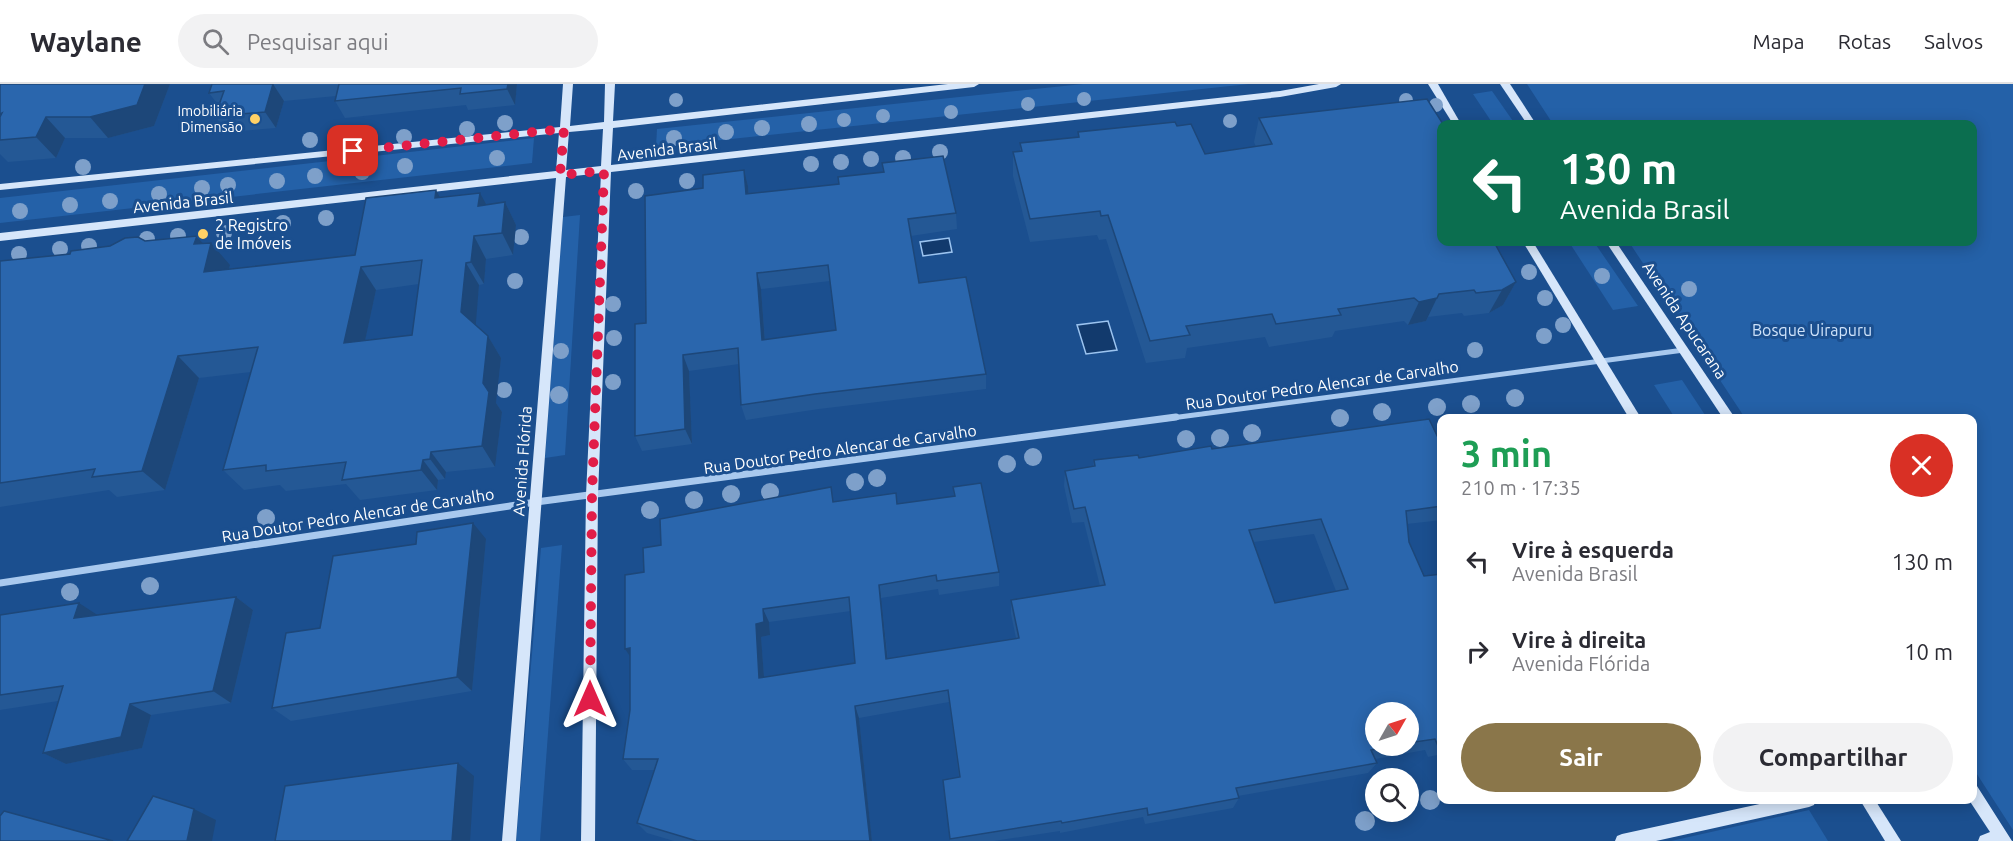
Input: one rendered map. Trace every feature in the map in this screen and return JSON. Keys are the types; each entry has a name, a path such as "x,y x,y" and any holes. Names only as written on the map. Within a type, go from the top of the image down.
{"street":[{"name":"Avenida Flórida","path":"509,841 568,84"},
{"path":"588,841 592,495 604,171 609,125 610,84"},
{"name":"Avenida Brasil","path":"0,187 609,125 974,84"},
{"path":"1272,84 1280,94"},
{"name":"Avenida Brasil","path":"0,237 1280,94 1336,84"},
{"path":"1433,84 1455,120"},
{"path":"1505,84 1529,120"},
{"path":"1530,246 1633,414"},
{"name":"Avenida Apucarana","path":"1614,246 1726,414"},
{"name":"Rua Doutor Pedro Alencar de Carvalho","path":"0,583 536,502 1684,350"},
{"path":"1977,799 2003,839 1985,841"},
{"path":"1622,841 1791,804"},
{"path":"1871,804 1894,841"}],"green space":[{"path":"1083,84 1249,84 656,147 657,129"},
{"name":"Bosque Uirapuru","path":"1527,84 2013,84 2013,830 1977,774 1977,414 1742,414 1632,246 1977,246 1977,120 1550,120"},
{"path":"1492,91 1512,120 1490,120 1473,94"},
{"path":"534,138 532,163 0,223 0,198"},
{"path":"580,215 565,455 545,458 563,217"},
{"path":"1572,246 1597,246 1638,306 1613,310"},
{"path":"1682,380 1704,414 1672,414 1654,385"},
{"path":"562,545 540,841 516,841 541,548"},
{"path":"1809,810 1828,841 1671,841"}],"shaded area":[{"path":"949,238 952,252 923,256 920,242"},
{"path":"1108,321 1117,350 1086,354 1077,325"}],"building":[{"path":"0,84 145,84 137,105 90,117 46,117 36,137 0,140 2,113 0,114"},
{"path":"212,84 273,84 265,112 215,116 224,91 209,93"},
{"path":"339,84 508,84 507,89 460,94 461,88 335,101"},
{"path":"1427,99 1440,120 1437,120 1437,246 1496,246 1516,282 1502,290 1439,294 1437,298 1419,302 1414,298 1338,309 1341,315 1276,324 1272,314 1186,326 1190,335 1150,341 1108,215 1101,216 1100,211 1030,219 1013,152 1022,151 1020,143 1079,137 1078,132 1175,122 1177,126 1191,124 1205,154 1272,144 1259,118"},
{"path":"943,156 956,213 908,219 919,283 966,277 986,374 741,405 738,348 683,355 685,429 635,436 635,324 646,323 645,196 703,188 703,175 744,170 746,194 839,184 838,177 884,172 882,163","holes":["828,265 836,330 762,340 757,273"]},
{"path":"436,190 435,198 480,193 478,206 505,202 502,233 474,236 471,262 466,263 461,312 488,336 483,383 489,392 482,446 431,452 430,459 423,460 421,470 342,480 346,462 266,471 266,465 223,470 258,347 178,356 142,471 92,477 95,469 0,483 0,261 70,254 71,251 110,246 125,238 138,237 145,241 197,236 194,244 211,243 204,272 355,255 366,198","holes":["422,260 412,335 344,343 361,267"]},
{"path":"1429,419 1437,436 1437,507 1406,511 1409,542 1424,576 1437,575 1437,744 1435,739 1419,741 1419,702 1365,702 1365,756 1374,756 1377,763 1236,788 1239,798 1148,815 1147,808 950,839 943,780 960,777 948,690 855,706 870,841 697,841 637,823 658,759 623,759 630,710 630,648 625,649 625,575 644,572 643,548 661,545 660,519 831,487 833,502 896,493 897,504 955,496 953,487 981,483 999,572 937,581 936,575 879,585 886,659 1019,638 1011,600 1105,585 1085,507 1074,509 1065,471 1095,466 1094,460 1138,455 1139,458 1211,446 1212,449","holes":["1321,519 1348,589 1275,603 1249,530","849,597 855,663 759,678 756,624 764,622 763,609"]},
{"path":"473,523 457,677 272,708 286,633 320,628 333,556 416,544 417,532"},
{"path":"236,597 213,691 130,704 121,737 43,753 63,686 0,695 0,615 79,603 74,618"},
{"path":"458,763 452,841 275,841 285,786"},
{"path":"153,796 194,809 187,841 127,841"},
{"path":"4,811 113,841 0,841 0,816"}],"place":[{"name":"Imobiliária Dimensão","path":"255,119"},
{"name":"2 Registro de Imóveis","path":"203,234"}],"route":[{"path":"353,151 564,129 560,175 604,171 592,495 590,699"}]}
